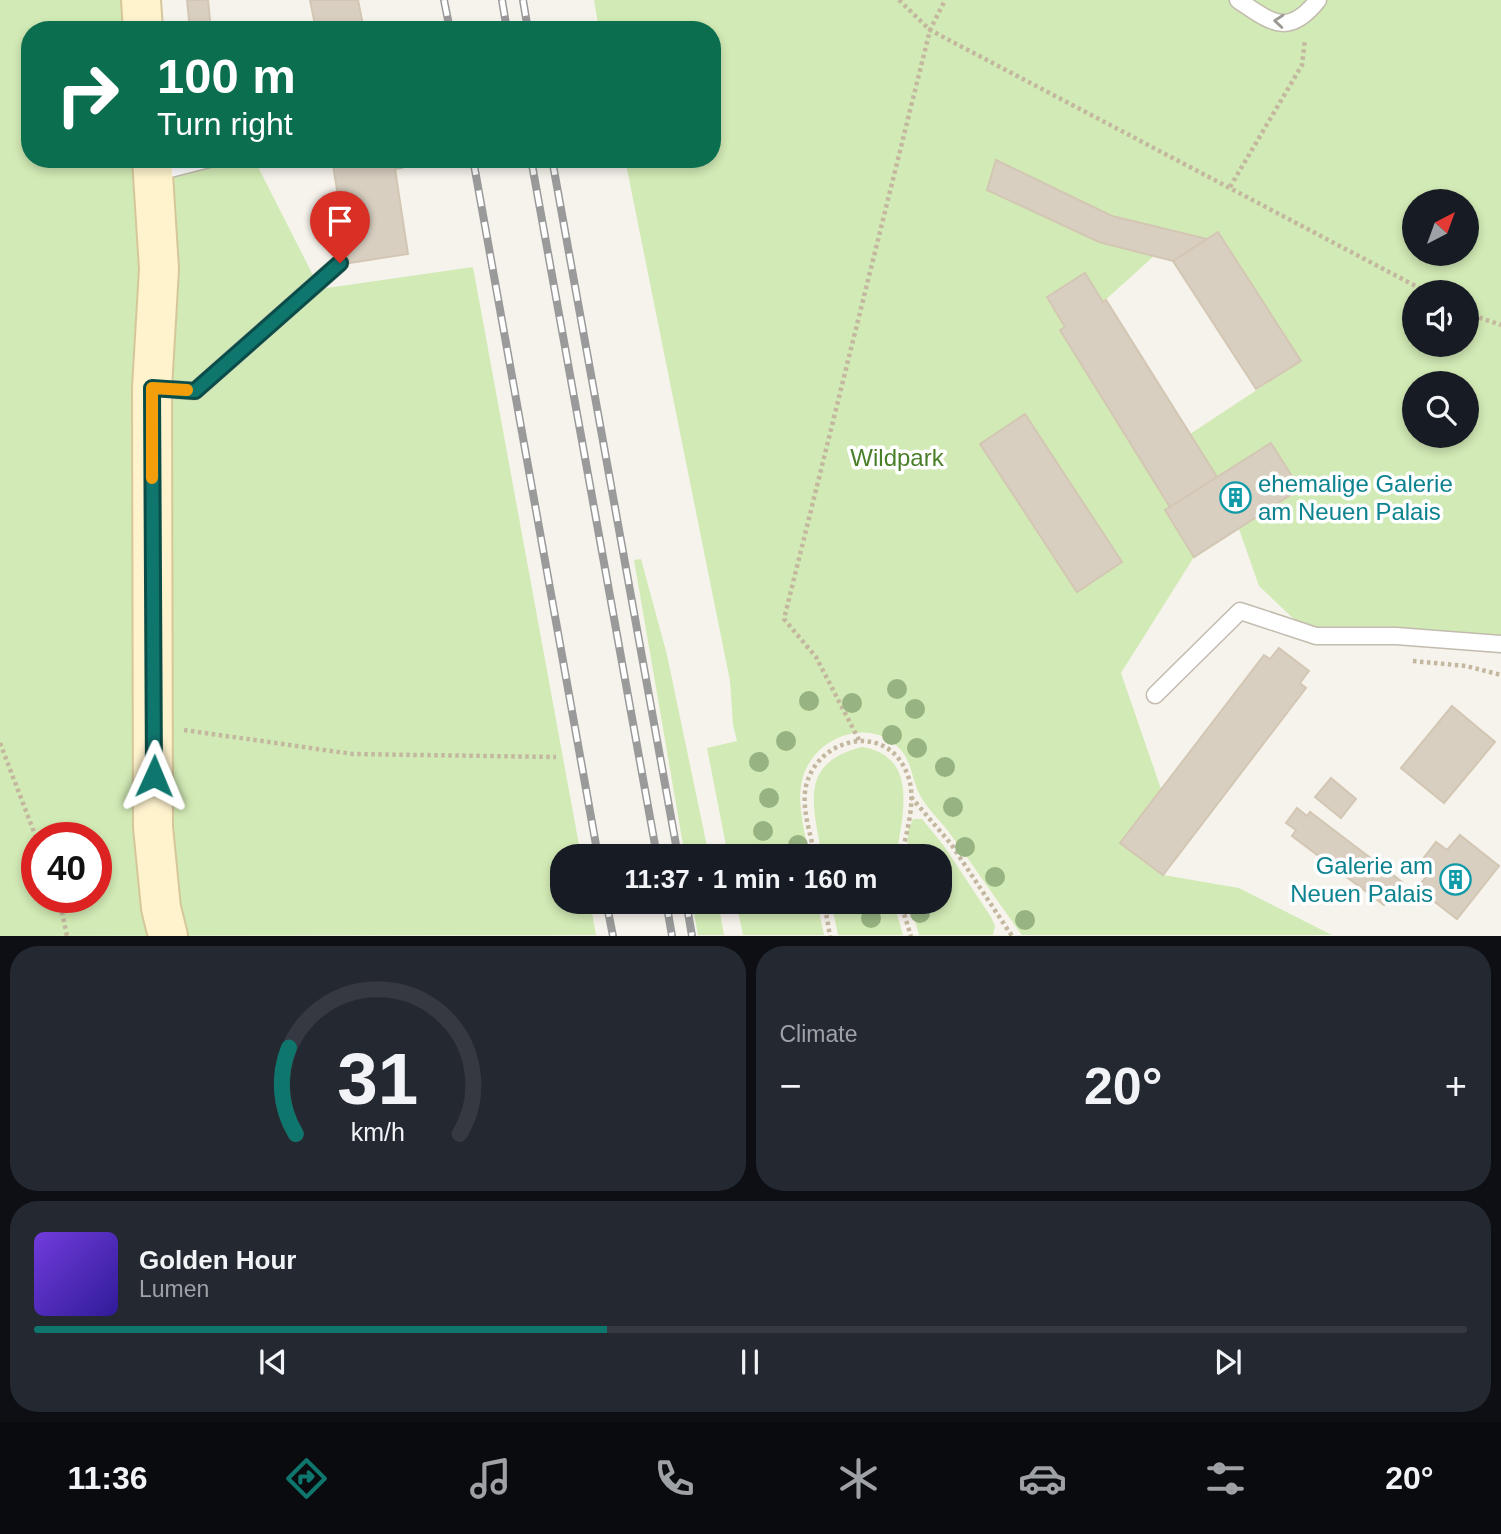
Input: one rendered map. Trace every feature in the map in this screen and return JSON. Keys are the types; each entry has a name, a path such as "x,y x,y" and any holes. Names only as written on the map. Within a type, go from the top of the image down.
{"street":[{"path":"141,0 142,21"},
{"path":"153,168 159,269 152,388 155,725 153,827 161,908 168,936"}],"lane":[{"path":"1238,0 1270,22 1294,22 1307,14 1318,0"},
{"path":"152,388 195,391 340,263"},
{"path":"1155,695 1240,611 1316,636 1501,644"}],"path":[{"path":"898,0 930,30 1404,280"},
{"path":"859,740 816,657 784,619 930,30 945,0"},
{"path":"1230,187 1302,65 1307,14"},
{"path":"1479,317 1501,325"},
{"path":"155,725 353,754 556,757"},
{"path":"813,844 806,810 805,790 809,777 817,763 829,753 859,740 869,740 895,753 908,775 911,796 904,844"},
{"path":"0,743 30,822"},
{"path":"911,796 951,844 1012,936"},
{"path":"62,913 67,936"},
{"path":"826,914 830,936"},
{"path":"904,914 911,936"}],"green space":[{"path":"0,0 121,0 123,21 21,21 21,168 259,168 320,289 473,267 579,844 550,844 550,914 592,914 596,935 0,936"},
{"name":"Wildpark","path":"594,0 1501,0 1501,644 1339,635 1297,622 1259,586 1239,529 1300,489 1271,443 1217,477 1190,434 1301,361 1219,232 1207,239 1112,216 996,160 987,190 1099,242 1154,256 1103,302 1085,274 1047,298 1065,327 1060,331 1170,507 1165,511 1194,557 1121,673 1161,789 1120,843 1163,875 1239,888 1332,935 1022,935 951,835 924,802 902,751 888,739 869,733 850,734 831,741 812,759 805,771 800,798 807,844 726,844 707,748 737,741 733,725 730,681 627,168 721,168 721,21 598,21"},
{"path":"641,559 667,655 706,844 683,844 634,560"},
{"path":"862,747 880,753 892,762 900,775 903,790 898,844 820,844 815,820 815,788 819,775 827,764 842,754"},
{"path":"913,819 922,819 942,844 907,844 908,830"},
{"path":"952,858 991,917 995,926 993,935 919,935 913,914 952,914"},
{"path":"694,914 720,914 724,935 698,935"},
{"path":"739,914 820,914 824,935 743,935"},
{"path":"834,914 897,914 903,935 838,935"}],"building":[{"path":"187,0 208,0 210,21 189,21"},
{"path":"310,0 358,0 362,21 314,21"},
{"path":"996,160 1112,216 1207,239 1173,261 1099,242 987,190"},
{"path":"333,168 402,168 395,169 408,254 349,263"},
{"path":"1218,232 1301,361 1256,389 1173,261"},
{"path":"1085,273 1103,302 1106,300 1217,477 1170,507 1060,330 1065,327 1047,297"},
{"path":"1025,414 1122,562 1077,592 980,444"},
{"name":"ehemalige Galerie am Neuen Palais","path":"1271,443 1300,489 1194,557 1165,510"},
{"path":"1279,648 1309,671 1300,683 1306,688 1163,875 1120,843 1264,655 1270,659"},
{"path":"1452,706 1495,742 1444,803 1401,768"},
{"path":"1331,778 1356,799 1341,818 1315,797"},
{"path":"1297,808 1307,816 1310,812 1402,882 1384,905 1292,836 1296,830 1286,823"},
{"name":"Galerie am Neuen Palais","path":"1460,835 1499,866 1457,919 1417,888 1430,872 1419,864 1436,842 1447,850"}],"railway":[{"path":"444,0 448,21"},
{"path":"502,0 506,21"},
{"path":"523,0 526,21"},
{"path":"475,168 596,844"},
{"path":"533,168 655,844"},
{"path":"554,168 676,844"},
{"path":"609,914 613,936"},
{"path":"668,914 672,936"},
{"path":"688,914 692,936"}],"slow traffic":[{"path":"152,478 152,388 187,390"}],"place":[{"name":"ehemalige Galerie am Neuen Palais","path":"1235,498"},
{"name":"Galerie am Neuen Palais","path":"1456,880"}],"route":[{"path":"154,776 152,388 195,391 340,263"}]}
